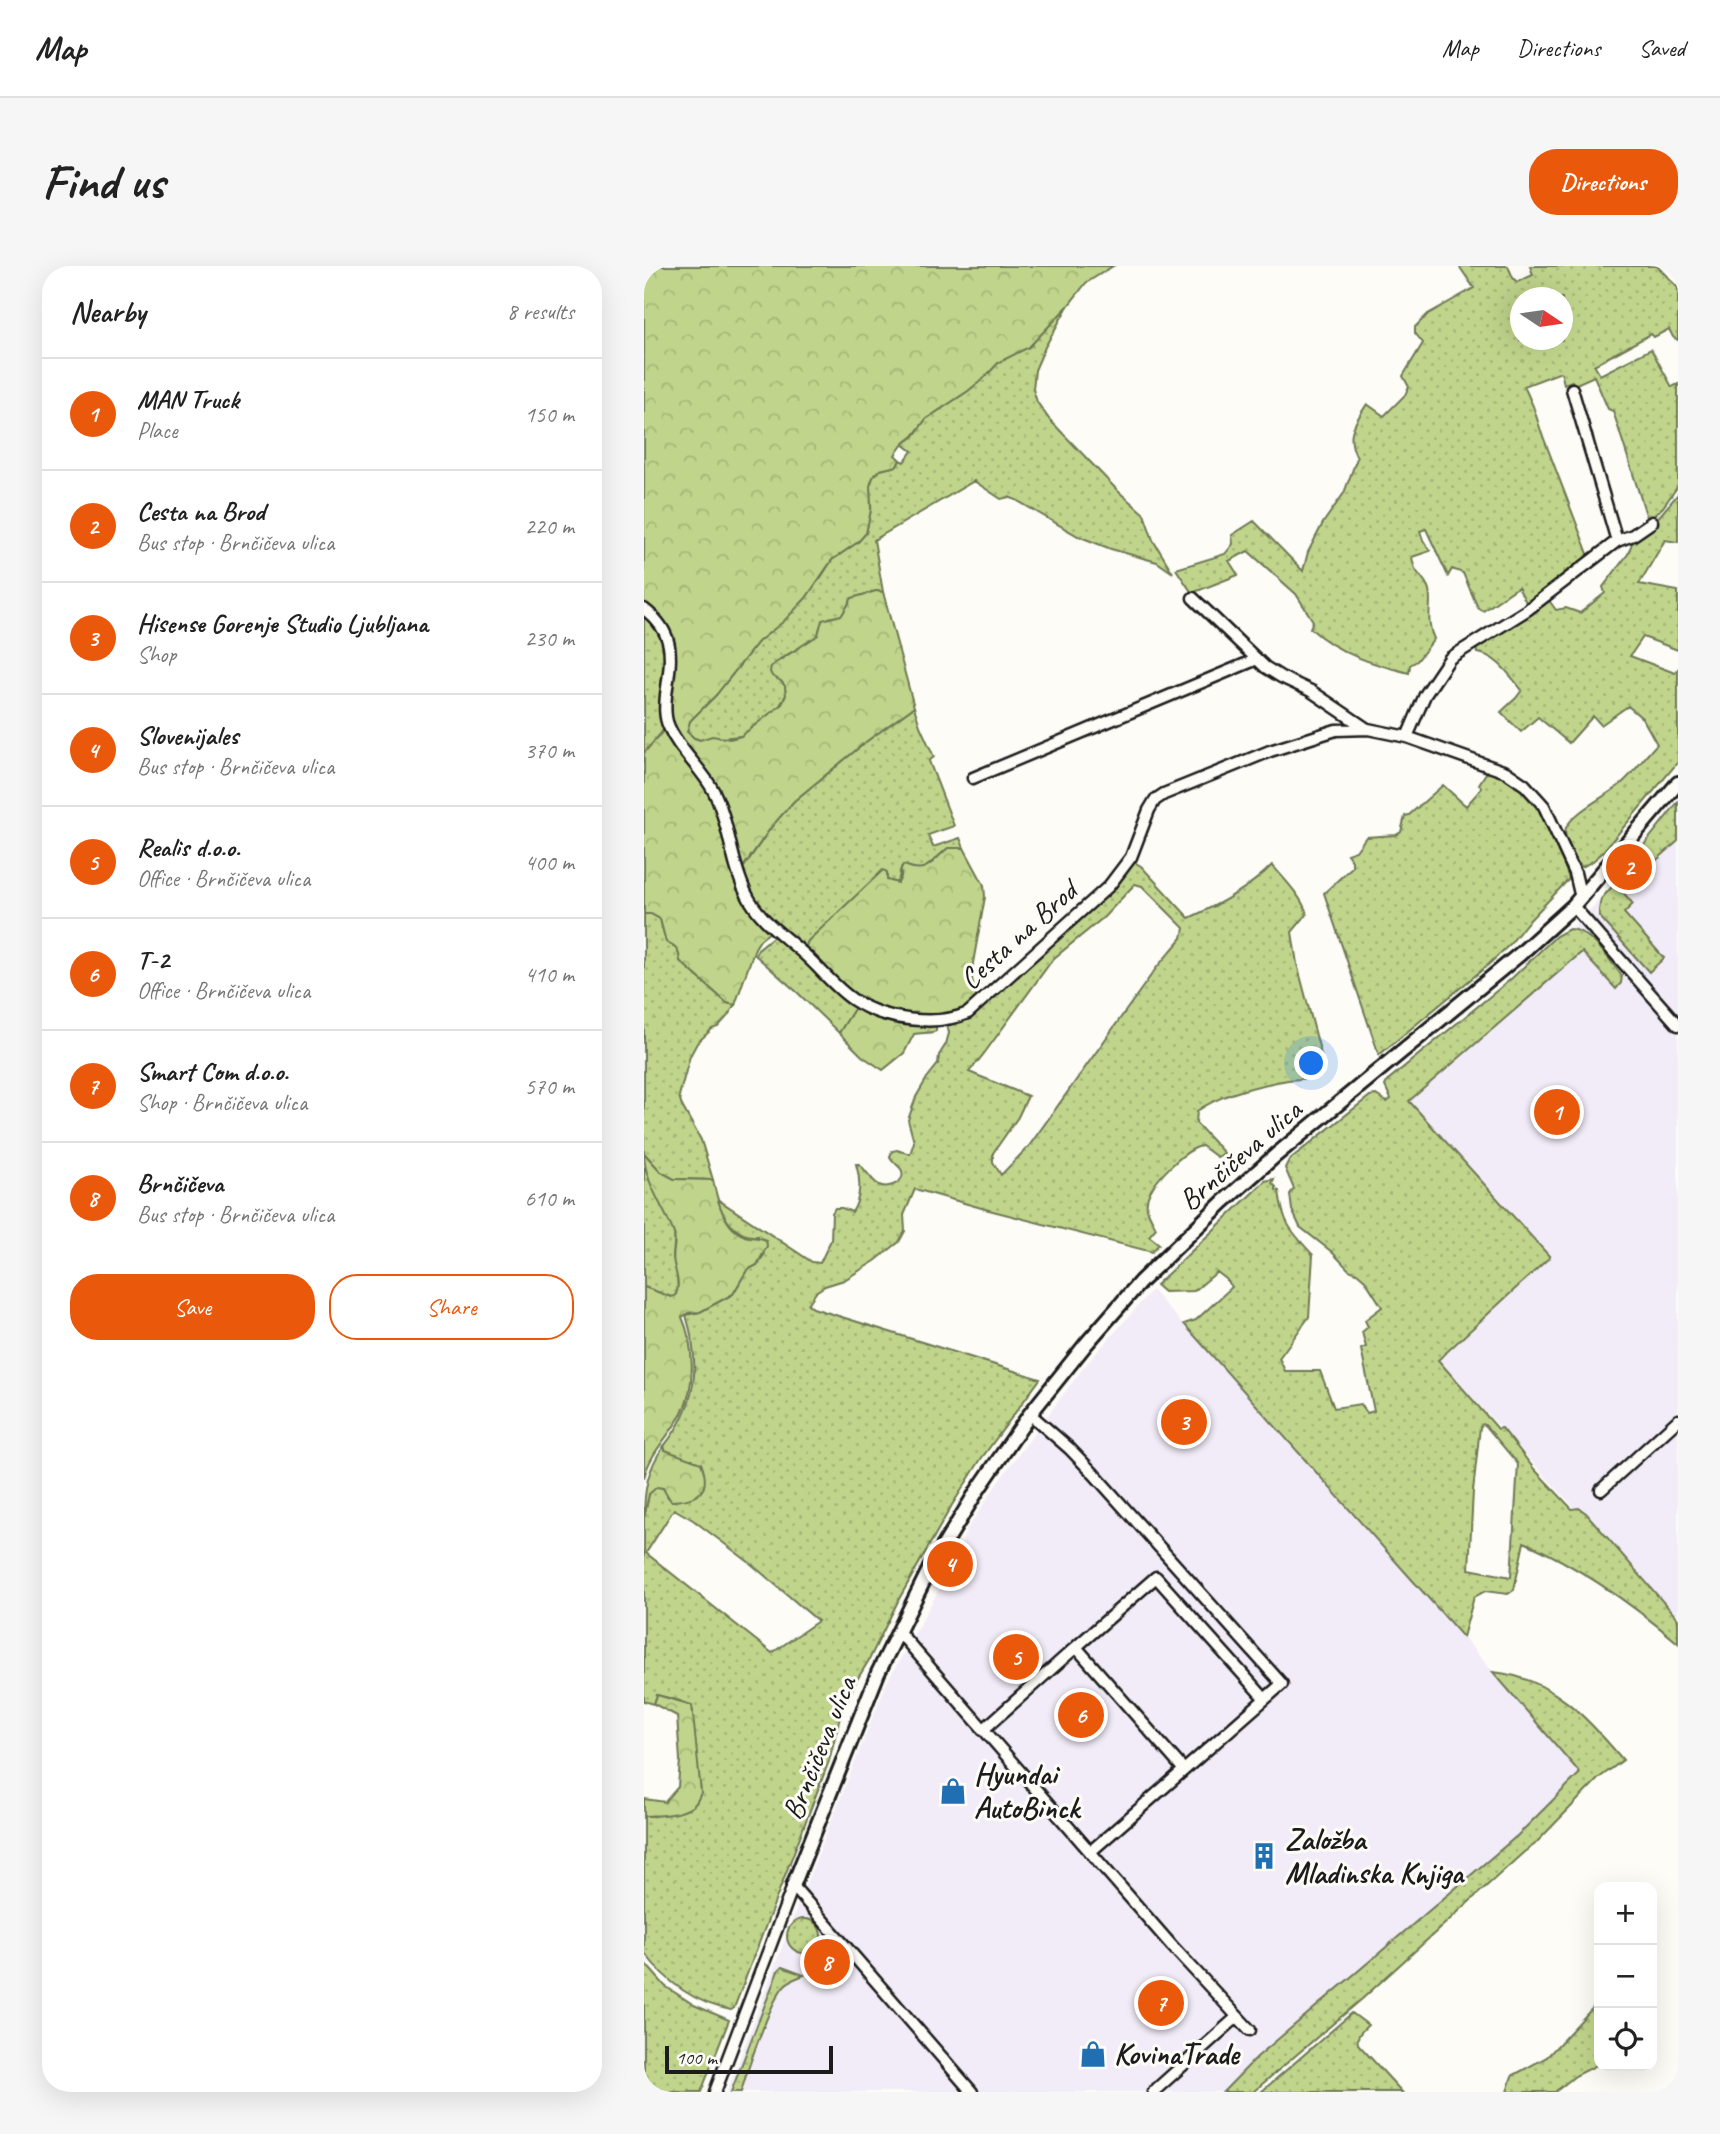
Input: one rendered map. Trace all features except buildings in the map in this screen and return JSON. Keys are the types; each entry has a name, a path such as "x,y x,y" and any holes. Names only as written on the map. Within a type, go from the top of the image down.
{"street":[{"path":"1572,389 1617,541"},
{"path":"1407,737 1425,695 1450,658 1527,610 1617,541 1633,535 1652,522"},
{"path":"1193,598 1255,660 1281,677 1324,698 1368,729"},
{"name":"Cesta na Brod","path":"644,609 657,619 670,646 665,701 668,726 719,802 736,866 752,905 776,931 855,1001 882,1013 915,1020 945,1020 968,1013 1038,948 1090,905 1123,869 1138,842 1155,800 1270,751 1336,730 1368,729 1407,737 1506,772 1525,785 1544,806 1575,873 1577,902"},
{"path":"973,778 1255,660"},
{"name":"Brnčičeva ulica","path":"715,2092 878,1673 951,1532 1030,1414 1141,1281 1276,1155 1520,954 1577,902 1678,783"},
{"path":"1577,902 1678,1025"},
{"path":"1030,1414 1093,1473 1282,1684 1090,1852"},
{"path":"1601,1490 1678,1420"},
{"path":"983,1730 1156,1577 1265,1699"},
{"path":"898,1631 1090,1852 1250,2030"},
{"path":"1076,1647 1184,1770"},
{"path":"793,1886 972,2092"},
{"path":"1153,2092 1237,2017"}],"shaded area":[{"path":"1678,799 1678,1620 1438,1360 1550,1257 1409,1101 1600,899 1632,862"},
{"path":"1152,1290 1463,1637 1580,1773 1518,1835 1226,2092 727,2092 886,1684 955,1561 967,1529 1001,1478 1083,1368"}],"green space":[{"path":"644,266 1113,266 1086,283 1029,347 999,362 968,391 926,419 895,455 900,460 897,466 880,470 873,477 870,486 871,510 866,533 832,560 806,598 758,642 716,695 690,721 687,732 700,740 712,736 730,739 741,736 782,704 786,695 785,686 772,676 771,666 818,635 822,620 842,615 852,598 876,591 883,592 914,707 867,741 794,801 772,826 741,870 727,811 718,788 680,740 671,724 669,709 674,663 672,640 664,620 644,603"},
{"path":"1459,266 1508,266 1517,282 1533,275 1530,266 1657,266 1678,288 1678,340 1669,329 1654,337 1651,334 1594,365 1600,375 1651,349 1672,387 1678,384 1678,486 1663,507 1648,521 1613,411 1608,409 1594,376 1574,385 1572,381 1564,384 1561,372 1524,386 1590,559 1528,606 1518,587 1483,611 1478,608 1463,573 1452,569 1448,576 1426,529 1420,531 1430,551 1412,557 1417,572 1430,592 1430,624 1434,639 1417,661 1410,665 1409,673 1356,657 1321,637 1310,628 1313,621 1296,594 1248,551 1229,561 1238,575 1192,593 1176,569 1225,554 1233,544 1232,535 1254,521 1303,571 1308,552 1323,523 1344,493 1357,458 1351,436 1358,418 1367,404 1384,416 1405,395 1409,387 1403,376 1423,343 1415,333 1415,327 1428,314 1474,288"},
{"path":"1068,306 1035,370 1033,389 1037,402 1049,419 1118,491 1144,514 1153,540 1173,573 1157,562 1078,536 1016,500 1009,497 1001,499 974,481 874,540 883,592 876,591 852,598 842,615 829,618 820,627 818,635 780,659 781,681 786,695 778,709 741,736 700,740 694,738 687,731 690,721 716,695 758,642 820,579 832,560 866,533 871,510 870,486 873,477 880,470 897,466 900,460 904,462 912,451 903,444 914,436 926,419 968,391 999,362 1029,347"},
{"path":"1678,494 1678,542 1665,540 1639,584 1678,591 1678,650 1643,637 1630,656 1675,673 1678,669 1678,762 1602,853 1582,867 1568,847 1566,828 1583,810 1626,779 1657,744 1643,719 1628,706 1601,725 1593,716 1569,743 1538,717 1521,732 1501,712 1522,690 1497,662 1477,653 1476,645 1548,599 1556,610 1566,608 1580,613 1605,593 1603,587 1628,554 1634,538 1651,526"},
{"path":"644,613 664,640 666,664 662,704 664,730 644,753"},
{"path":"914,707 934,757 929,761 954,826 928,835 933,847 960,838 964,848 948,848 925,868 917,870 903,865 898,883 887,880 883,871 808,941 805,949 768,918 752,897 742,870 772,826 794,801 867,741"},
{"path":"664,730 709,791 718,814 737,886 748,906 770,932 755,948 735,1005 727,1003 680,961 677,949 666,942 660,919 644,914 644,753"},
{"path":"1488,770 1521,788 1542,813 1557,844 1569,879 1488,965 1379,1055 1324,893 1352,867 1352,861 1347,854 1356,851 1366,837 1396,835 1401,832 1405,816 1443,785 1466,806 1482,788 1479,784"},
{"path":"1678,802 1678,841 1622,891 1633,904 1624,913 1664,958 1649,972 1600,917 1599,910 1601,899 1627,870 1629,872 1633,867 1640,850"},
{"path":"948,848 964,848 984,885 985,897 972,979 977,1000 959,1013 933,1018 904,1016 876,1008 847,989 805,949 808,941 883,870 887,872 887,880 898,883 904,865 924,868"},
{"path":"1134,862 1141,866 1189,918 1233,895 1272,865 1297,895 1307,914 1292,932 1297,964 1322,1058 1321,1075 1241,1091 1218,1099 1197,1111 1196,1123 1224,1153 1217,1157 1202,1146 1195,1148 1178,1160 1154,1186 1147,1205 1156,1228 1149,1236 1159,1244 1152,1252 915,1189 904,1215 905,1231 899,1242 844,1280 817,1291 808,1304 813,1308 1040,1379 981,1459 952,1505 855,1683 841,1713 829,1761 734,2008 731,2010 718,2007 671,1982 644,1952 644,1816 650,1816 701,1793 693,1711 680,1701 657,1695 654,1704 644,1701 644,1518 649,1494 657,1486 663,1488 668,1497 692,1459 685,1459 665,1450 664,1446 683,1415 693,1384 694,1351 686,1315 700,1312 733,1294 747,1270 757,1265 764,1255 758,1236 743,1234 737,1230 723,1213 717,1199 812,1262 820,1263 831,1240 832,1213 835,1208 852,1212 857,1201 859,1176 856,1164 879,1185 888,1186 900,1181 901,1169 890,1157 892,1151 897,1150 910,1154 914,1142 908,1120 916,1097 938,1064 949,1033 947,1025 966,1019 990,1000 1103,899","holes":["1135,884 1142,886 1184,928 1182,938 1157,967 1029,1146 1001,1175 993,1162 993,1153 1018,1117 1028,1096 969,1072 1053,959 1104,917","674,1509 750,1563 818,1621 772,1653 646,1553"]},
{"path":"644,914 660,919 666,942 676,949 680,961 727,1003 735,1005 718,1027 697,1043 690,1056 679,1096 701,1140 713,1180 674,1179 661,1172 644,1153"},
{"path":"1569,929 1584,934 1599,947 1622,976 1621,983 1616,989 1582,952 1409,1101 1550,1257 1438,1360 1498,1429 1502,1428 1535,1470 1572,1509 1579,1508 1586,1513 1678,1619 1678,1643 1605,1587 1524,1542 1514,1590 1508,1594 1485,1591 1474,1597 1463,1637 1184,1324 1196,1320 1232,1287 1226,1279 1217,1272 1194,1291 1164,1292 1156,1285 1265,1181 1274,1179 1272,1183 1279,1191 1289,1226 1313,1255 1309,1317 1279,1358 1285,1371 1320,1371 1334,1408 1361,1404 1367,1413 1374,1411 1361,1349 1366,1347 1362,1332 1368,1327 1365,1320 1382,1307 1365,1280 1349,1270 1332,1252 1300,1227 1292,1210 1290,1194 1294,1189 1285,1168 1289,1160 1370,1096 1376,1095 1387,1102 1391,1099 1385,1086 1388,1080 1511,979 1556,936","holes":["1483,1424 1518,1464 1511,1577 1469,1569 1480,1427"]},
{"path":"774,936 856,1006 839,1033 755,955 758,949"},
{"path":"856,1006 936,1024 936,1031 914,1034 904,1053 883,1070 862,1056 839,1033"},
{"path":"644,1153 661,1172 674,1179 713,1180 723,1214 733,1229 749,1237 766,1240 767,1246 757,1265 747,1270 733,1294 700,1312 682,1317 691,1352 690,1390 682,1413 655,1452 644,1478 644,1287 671,1297 675,1296 678,1284 673,1260 674,1235 647,1173"},
{"path":"644,1167 675,1232 673,1257 678,1291 671,1297 644,1287"},
{"path":"664,1446 665,1450 701,1463 704,1487 689,1499 671,1501 663,1488 657,1487 649,1494 644,1518 648,1481"},
{"path":"1493,1672 1533,1682 1551,1691 1582,1715 1623,1760 1599,1778 1534,1845 1362,1999 1253,2092 1223,2092 1257,2057 1518,1835 1580,1773"},
{"path":"657,1695 692,1705 701,1793 695,1804 685,1811 644,1816 644,1799 665,1802 678,1787 680,1760 677,1716 654,1704"},
{"path":"804,1919 816,1924 821,1936 816,1948 804,1953 792,1948 787,1936 792,1924"},
{"path":"644,1962 665,1986 694,2005 729,2020 701,2092 644,2092"},
{"path":"782,1967 804,1975 787,1983 779,1993 760,2036 741,2092 731,2092 778,1971"},
{"path":"1594,2006 1594,2066 1575,2076 1555,2092 1507,2092 1512,2076 1547,2057"},
{"path":"1352,2013 1368,2025 1359,2036 1358,2044 1402,2092 1261,2092"}],"place":[{"name":"Cesta na Brod","path":"1629,867"},
{"name":"MAN Truck","path":"1557,1112"},
{"name":"Hisense Gorenje Studio Ljubljana","path":"1184,1422"},
{"name":"Slovenijales","path":"950,1564"},
{"name":"Realis d.o.o.","path":"1016,1657"},
{"name":"T-2","path":"1081,1715"},
{"name":"Hyundai AutoBinck","path":"953,1791"},
{"name":"Založba Mladinska Knjiga","path":"1264,1856"},
{"name":"Brnčičeva","path":"827,1962"},
{"name":"Smart Com d.o.o.","path":"1161,2003"},
{"name":"KovinaTrade","path":"1093,2054"}]}
